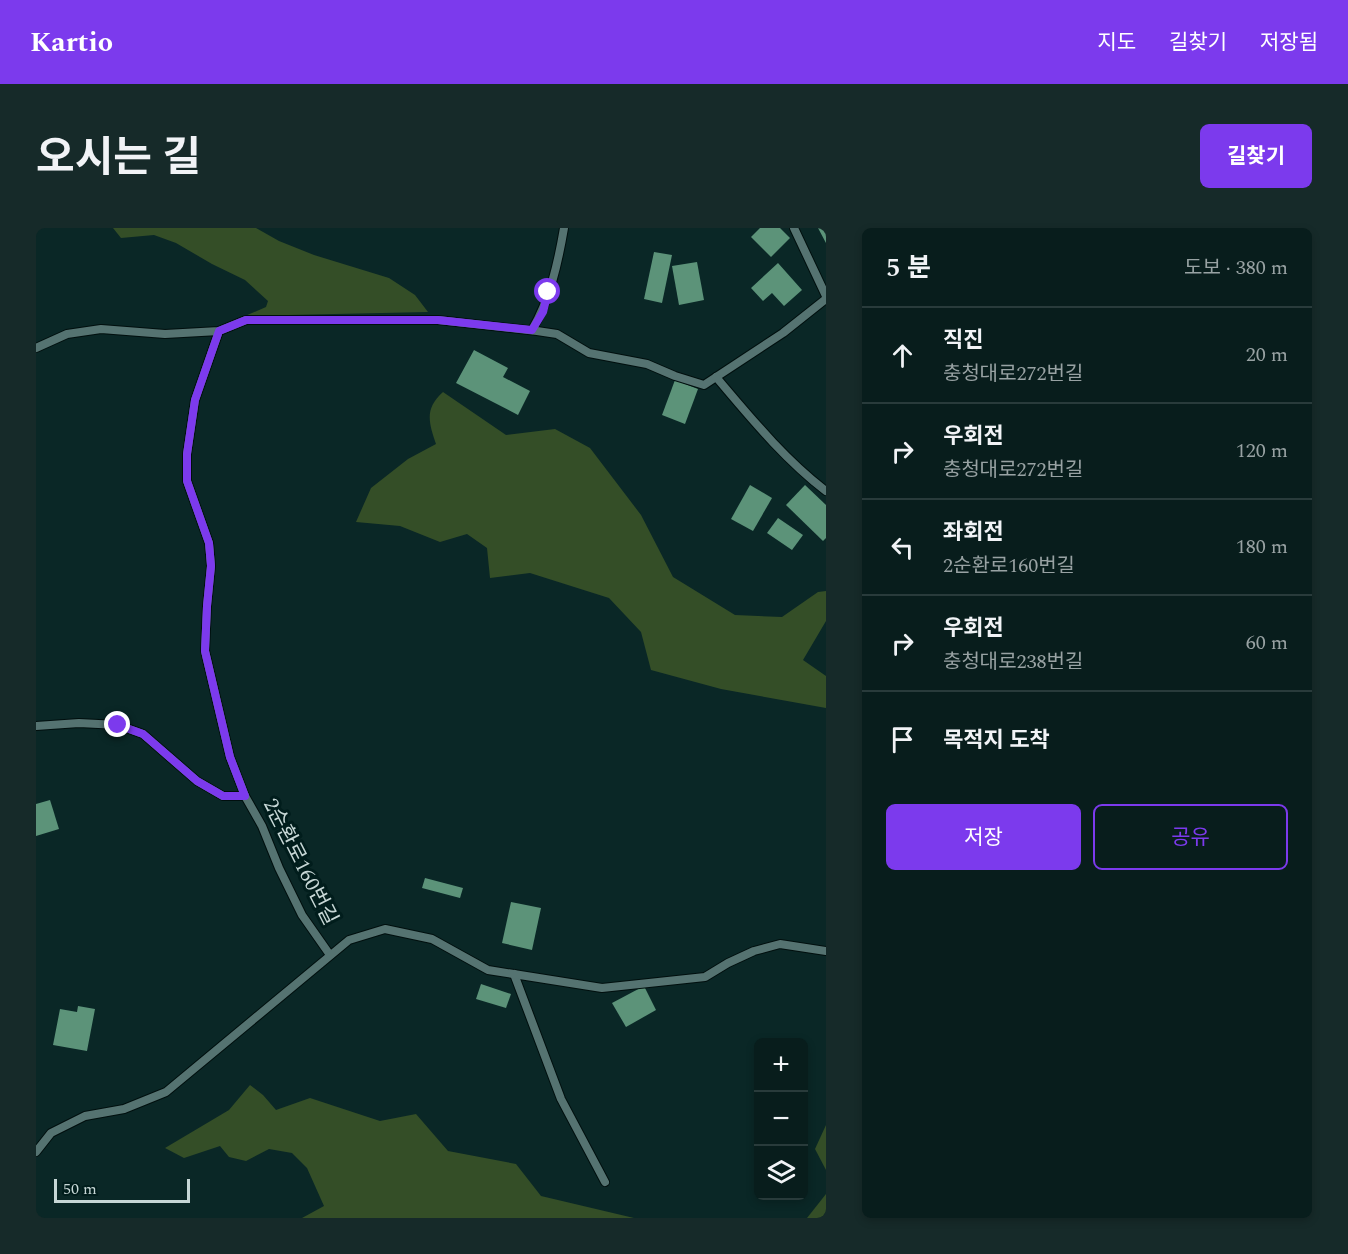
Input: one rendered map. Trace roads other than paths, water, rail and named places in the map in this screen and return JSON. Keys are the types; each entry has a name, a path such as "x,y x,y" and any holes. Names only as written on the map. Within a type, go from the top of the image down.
{"lane":[{"path":"532,330 543,312 559,260 564,228"},
{"path":"36,348 67,334 100,329 165,334 219,331 246,320 438,320 557,334 590,353 647,364 704,385 783,333 826,298 794,228"},
{"name":"2순환로160번길","path":"219,331 195,400 187,454 187,481 209,543 211,566 205,651 230,757 245,796 262,826 302,915 330,955"},
{"path":"716,377 760,429 807,477 826,491"},
{"path":"36,726 79,723 118,725 143,734 197,781 213,791 223,796 245,796"},
{"name":"2순환로160번길","path":"36,1152 51,1132 85,1116 124,1109 166,1092 349,940 385,929 432,939 488,970 602,988 705,977 754,951 780,944 826,951"},
{"path":"514,974 561,1099 605,1182"}]}
